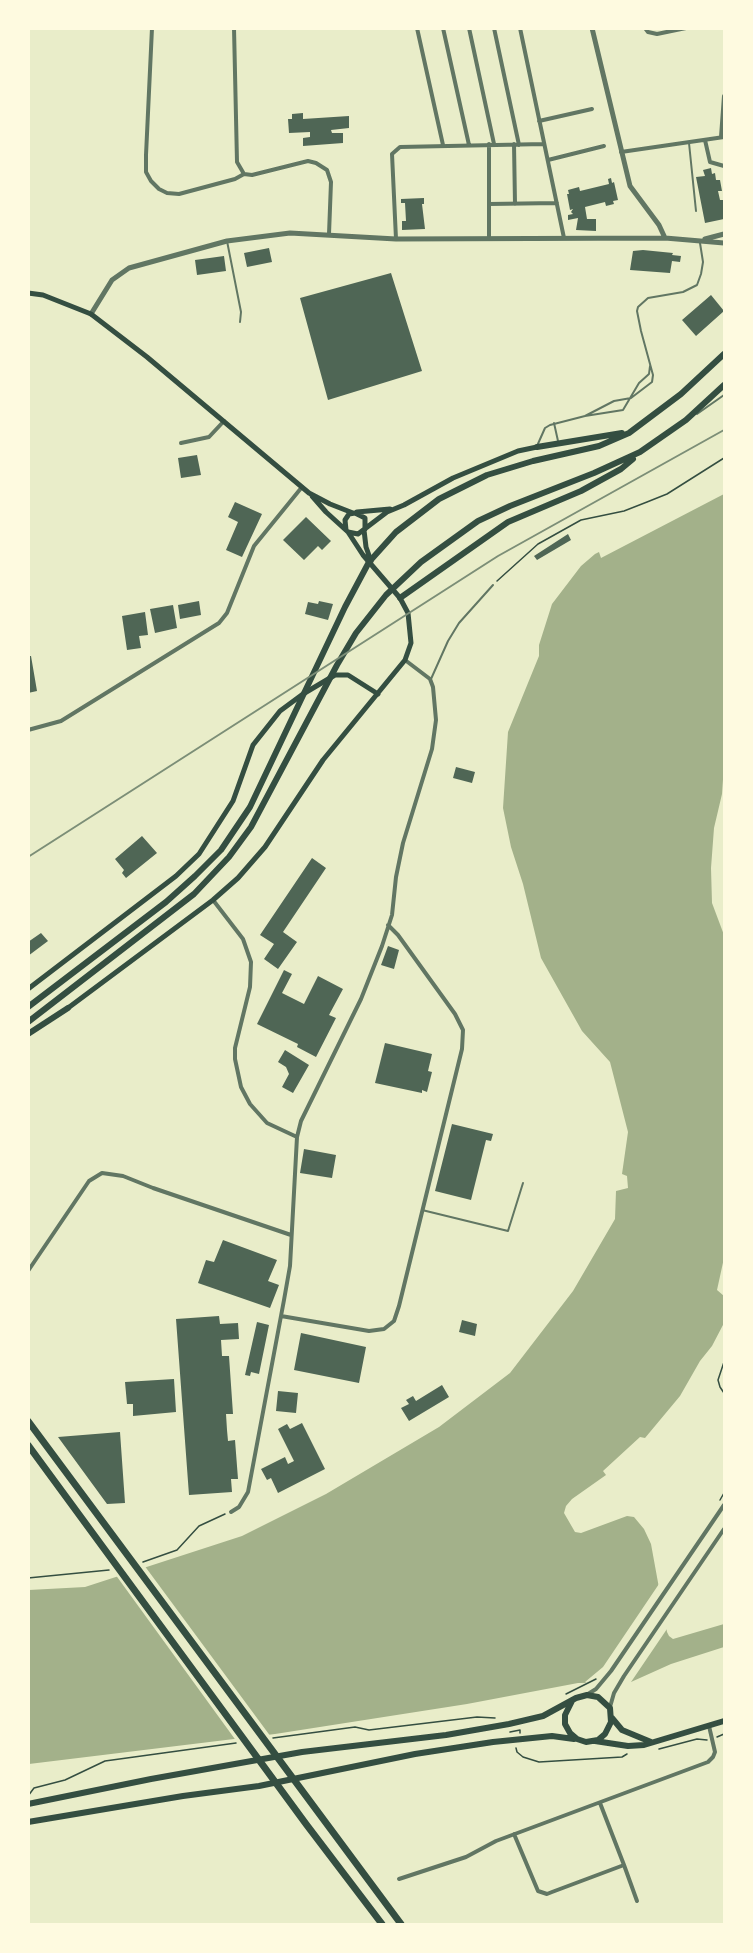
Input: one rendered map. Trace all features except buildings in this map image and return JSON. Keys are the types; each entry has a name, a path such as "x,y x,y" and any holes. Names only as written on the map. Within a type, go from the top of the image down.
{"highway":[{"path":"28,1421 400,1924"},
{"path":"28,1445 382,1924"}],"main road":[{"path":"28,293 43,295 91,314 147,357 309,493 347,531 363,555 400,598 408,613 411,643 405,660 323,760 265,848 238,878 213,900 68,1008 28,1034"},
{"path":"28,1007 166,902 221,849 250,807 345,607 369,562 396,532 439,499 487,475 533,461 599,446 629,433 681,394 724,354"},
{"path":"400,598 508,522 581,491 621,469 640,452 686,420 724,385"},
{"path":"347,531 358,534 394,508 472,469 518,451 629,433"},
{"path":"28,1022 177,908 229,857 251,827 337,665 370,613 421,562 478,521 640,452"},
{"path":"309,493 365,518 366,547 374,566"},
{"path":"347,531 345,520 354,513 394,508"},
{"path":"28,989 176,876 199,854 233,801 252,745 280,711 335,675 348,675 378,694"},
{"path":"28,1804 302,1752 446,1735 509,1724 543,1716 587,1695 598,1697 610,1708 612,1717 622,1730 656,1746"},
{"path":"572,1701 566,1710 565,1719 567,1729 578,1739"},
{"path":"594,1741 606,1734 612,1717"},
{"path":"28,1821 259,1786 415,1754 521,1738 552,1736 585,1742 656,1746 724,1721"}],"street":[{"path":"152,28 147,172 151,181 167,193 179,194 235,179 244,174 252,175 308,161 327,170 332,182 329,234"},
{"path":"234,28 237,162 244,174"},
{"path":"417,28 443,145"},
{"path":"443,28 469,145"},
{"path":"469,28 491,144 489,237"},
{"path":"494,28 517,145 515,204"},
{"path":"520,28 564,238"},
{"path":"592,28 630,186 659,225 664,238"},
{"path":"645,28 657,34 686,28"},
{"path":"621,152 723,137 724,96"},
{"path":"539,121 592,110"},
{"path":"705,140 710,162 724,166"},
{"path":"396,239 392,154 400,147 544,144"},
{"path":"548,159 604,146"},
{"path":"489,204 557,203"},
{"path":"91,314 112,280 129,268 227,241 290,233 396,239 664,238 684,241 724,234"},
{"path":"700,240 724,243"},
{"path":"180,443 209,437 224,421"},
{"path":"28,730 61,721 219,623 227,613 254,546 302,487"},
{"path":"231,1512 239,1507 248,1492 290,1266 297,1137 305,1110 361,999 392,915 403,843 432,749 436,720 434,687 430,680 405,660"},
{"path":"213,900 238,930 251,962 250,987 235,1047 241,1087 250,1104 261,1117 297,1137"},
{"path":"280,1316 369,1331 384,1329 394,1321 462,1049 463,1030 455,1014 398,935 388,925"},
{"path":"28,1271 89,1181 102,1173 123,1176 291,1235"},
{"path":"587,1695 596,1689 611,1671 724,1505"},
{"path":"610,1708 624,1676 724,1529"},
{"path":"399,1879 466,1857 496,1841 708,1762 714,1754 709,1726"},
{"path":"600,1803 637,1900"},
{"path":"514,1834 533,1882 542,1893 552,1892 624,1865"}],"lane":[{"path":"689,142 696,211"},
{"path":"585,416 614,400 631,398 653,380 638,307 648,298 683,292 697,285 703,262 700,240"},
{"path":"227,241 241,312 240,322"},
{"path":"537,447 545,428 554,423 623,410 639,383 649,374 648,355"},
{"path":"686,420 705,410 724,395"},
{"path":"554,423 558,444"},
{"path":"430,680 448,641 459,624 493,585"},
{"path":"423,1210 508,1231 522,1182"}],"path":[{"path":"493,585 538,544 581,520 624,511 667,494 724,458"},
{"path":"724,1362 718,1380 724,1393"},
{"path":"561,1698 572,1689 588,1684"},
{"path":"462,1720 500,1719"},
{"path":"509,1724 510,1732 520,1730 522,1744 516,1746 517,1752 523,1757 539,1762 622,1757 634,1753"},
{"path":"656,1746 698,1739 706,1741 724,1734"},
{"path":"28,1796 34,1788 58,1782"}],"shaded area":[{"path":"724,494 724,765 722,794 714,828 711,868 712,903 724,935 724,1258 717,1290 724,1296 724,1323 680,1396 645,1438 640,1437 603,1471 606,1475 572,1499 564,1513 575,1532 581,1533 627,1516 634,1517 644,1529 651,1544 669,1636 673,1639 724,1624 724,1647 671,1664 631,1682 578,1683 467,1704 275,1734 29,1764 29,1590 85,1587 242,1536 326,1494 439,1427 510,1373 573,1291 615,1219 616,1191 628,1188 627,1176 622,1174 628,1132 610,1062 582,1031 541,958 523,884 511,847 503,808 508,732 539,656 539,645 552,604 581,566 595,554 599,552 601,558"}],"pier":[{"path":"144,1565 271,1737 237,1742 115,1574"},
{"path":"661,1581 669,1626 629,1685 592,1686 585,1682 603,1667"}],"railway":[{"path":"28,857 498,556 724,430"}]}
